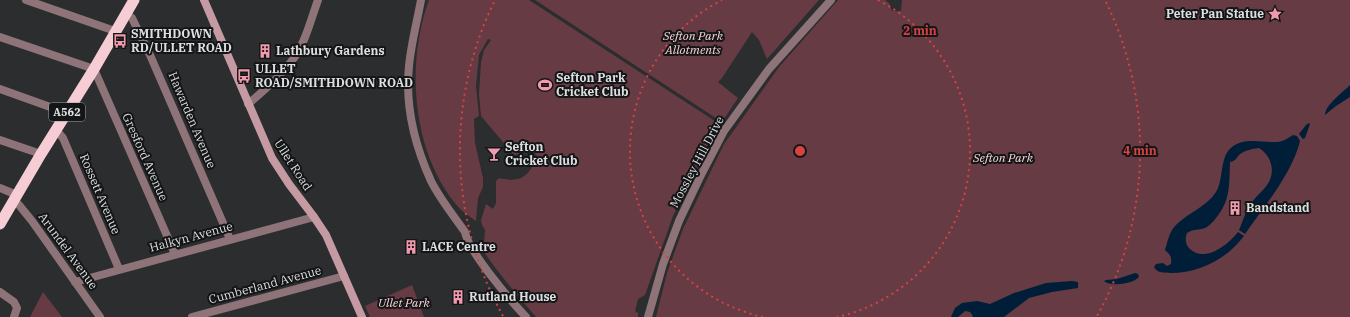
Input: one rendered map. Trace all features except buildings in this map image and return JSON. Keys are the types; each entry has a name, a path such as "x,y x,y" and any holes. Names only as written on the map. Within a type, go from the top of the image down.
{"highway":[{"name":"A562","path":"0,224 41,154 94,70 134,0"}],"main road":[{"name":"Ullet Road","path":"204,0 272,158 326,235 362,317"}],"street":[{"path":"26,0 115,31"},
{"path":"248,104 271,85 295,56 308,30 318,0"},
{"path":"421,0 411,49 408,87 414,130 420,154 435,187 465,232 466,239 478,257 526,317"},
{"name":"Mossley Hill Drive","path":"648,317 663,264 679,221 724,131 769,68 830,0"},
{"name":"Hawarden Avenue","path":"126,13 132,18 150,55 230,239"},
{"path":"0,37 94,70"},
{"name":"Gresford Avenue","path":"94,70 175,254"},
{"path":"0,89 67,113"},
{"name":"Rossett Avenue","path":"56,130 63,138 119,269"},
{"path":"0,140 41,154"},
{"path":"0,188 16,197"},
{"name":"Arundel Avenue","path":"16,197 100,317"},
{"name":"Halkyn Avenue","path":"75,282 314,217"},
{"name":"Cumberland Avenue","path":"192,317 344,276"},
{"path":"0,292 14,302 17,308 14,317"}],"green space":[{"path":"429,0 529,0 721,125 707,146 673,216 645,295 638,299 635,311 638,313 638,317 536,317 486,256 480,246 484,243 485,230 481,220 486,204 493,209 496,203 496,181 499,178 513,180 523,177 531,169 537,156 533,151 514,155 481,116 479,94 481,62 484,50 491,40 488,39 479,55 476,86 479,116 474,119 475,143 483,178 483,187 478,198 476,221 461,210 445,188 432,164 423,137 418,110 416,81 417,53 421,26"},
{"name":"Sefton Park Allotments","path":"535,0 819,0 767,59 759,40 752,32 718,82 738,98 722,122"},
{"name":"Sefton Park","path":"838,0 885,0 889,3 892,11 901,11 902,0 1350,0 1350,317 656,317 667,273 683,229 724,144 779,67"},
{"name":"Ullet Park","path":"412,285 424,317 370,317 365,306"},
{"path":"43,292 62,317 30,317"}],"water":[{"path":"1350,85 1350,97 1325,115 1331,103"},
{"path":"1309,123 1310,124 1305,138 1303,139 1299,134"},
{"path":"1293,135 1297,136 1300,141 1291,165 1277,189 1245,234 1239,230 1246,213 1253,201 1267,185 1270,180 1272,170 1270,160 1259,148 1251,149 1240,154 1235,160 1230,162 1227,198 1221,211 1214,221 1208,226 1203,229 1190,231 1187,233 1186,237 1186,243 1189,248 1202,254 1215,251 1222,247 1238,232 1244,236 1237,244 1221,258 1202,267 1171,273 1157,271 1154,267 1156,264 1163,263 1167,266 1171,264 1170,256 1165,250 1172,230 1182,220 1206,203 1216,192 1220,181 1223,162 1228,151 1232,147 1248,141 1279,142"},
{"path":"1135,273 1138,274 1139,277 1127,283 1112,284 1104,281 1117,279"},
{"path":"1078,282 1078,288 1052,292 1029,298 1004,317 972,317 973,316 970,312 965,311 958,317 951,317 955,308 962,303 977,301 990,304 1014,293 1046,283"}],"place":[{"name":"Peter Pan Statue","path":"1275,14"},
{"name":"SMITHDOWN RD/ULLET ROAD","path":"120,41"},
{"name":"Lathbury Gardens","path":"265,51"},
{"name":"ULLET ROAD/SMITHDOWN ROAD","path":"244,76"},
{"name":"Sefton Park Cricket Club","path":"545,85"},
{"name":"Sefton Cricket Club","path":"494,154"},
{"name":"Bandstand","path":"1235,208"},
{"name":"LACE Centre","path":"411,247"},
{"name":"Rutland House","path":"458,297"}]}
